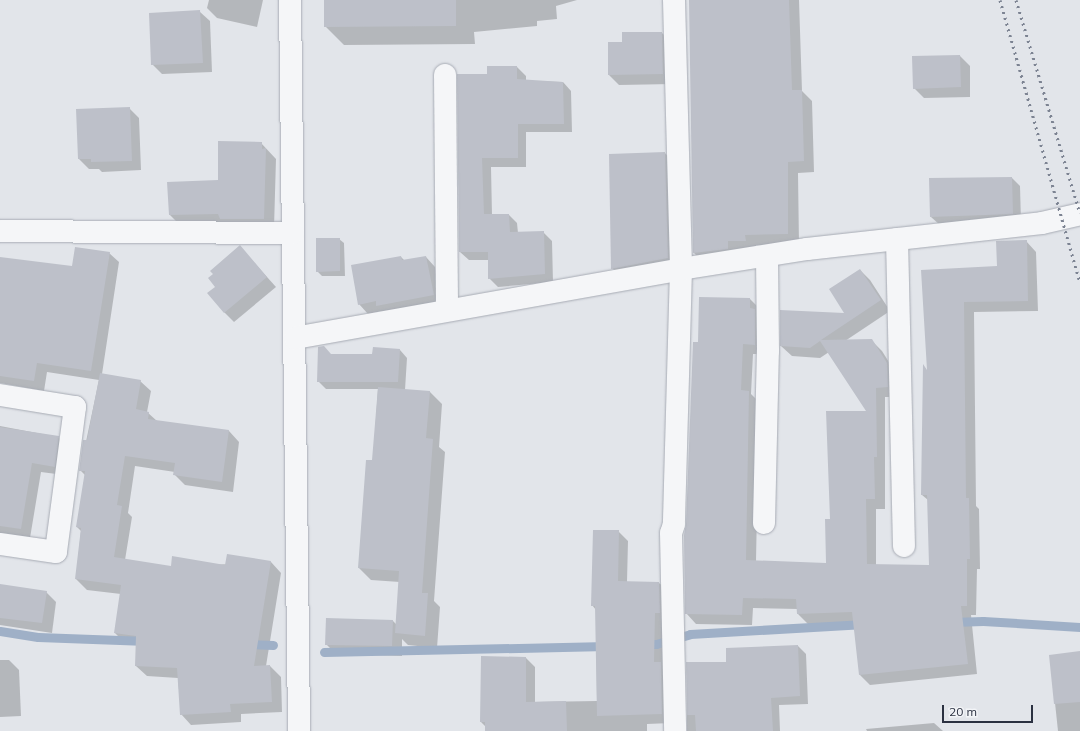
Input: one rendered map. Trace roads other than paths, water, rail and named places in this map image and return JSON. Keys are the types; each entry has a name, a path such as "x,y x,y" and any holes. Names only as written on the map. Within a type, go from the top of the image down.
{"street":[{"path":"290,0 299,731"},
{"path":"674,0 680,269 674,524 671,533 675,731"},
{"path":"445,75 447,310"},
{"path":"295,338 680,269 767,257 807,249 1042,223 1080,214"},
{"path":"0,231 293,234"},
{"path":"897,239 904,546"},
{"path":"764,523 768,351 767,257"},
{"path":"0,395 75,407 56,552 0,544"}],"waterway":[{"path":"952,622 983,621 1080,627"},
{"path":"643,644 656,644 690,634 865,624"},
{"path":"0,631 38,637 147,641"},
{"path":"246,644 273,645"},
{"path":"324,652 607,646"}],"railway":[{"path":"1000,0 1080,283"},
{"path":"1016,0 1080,213"}]}
